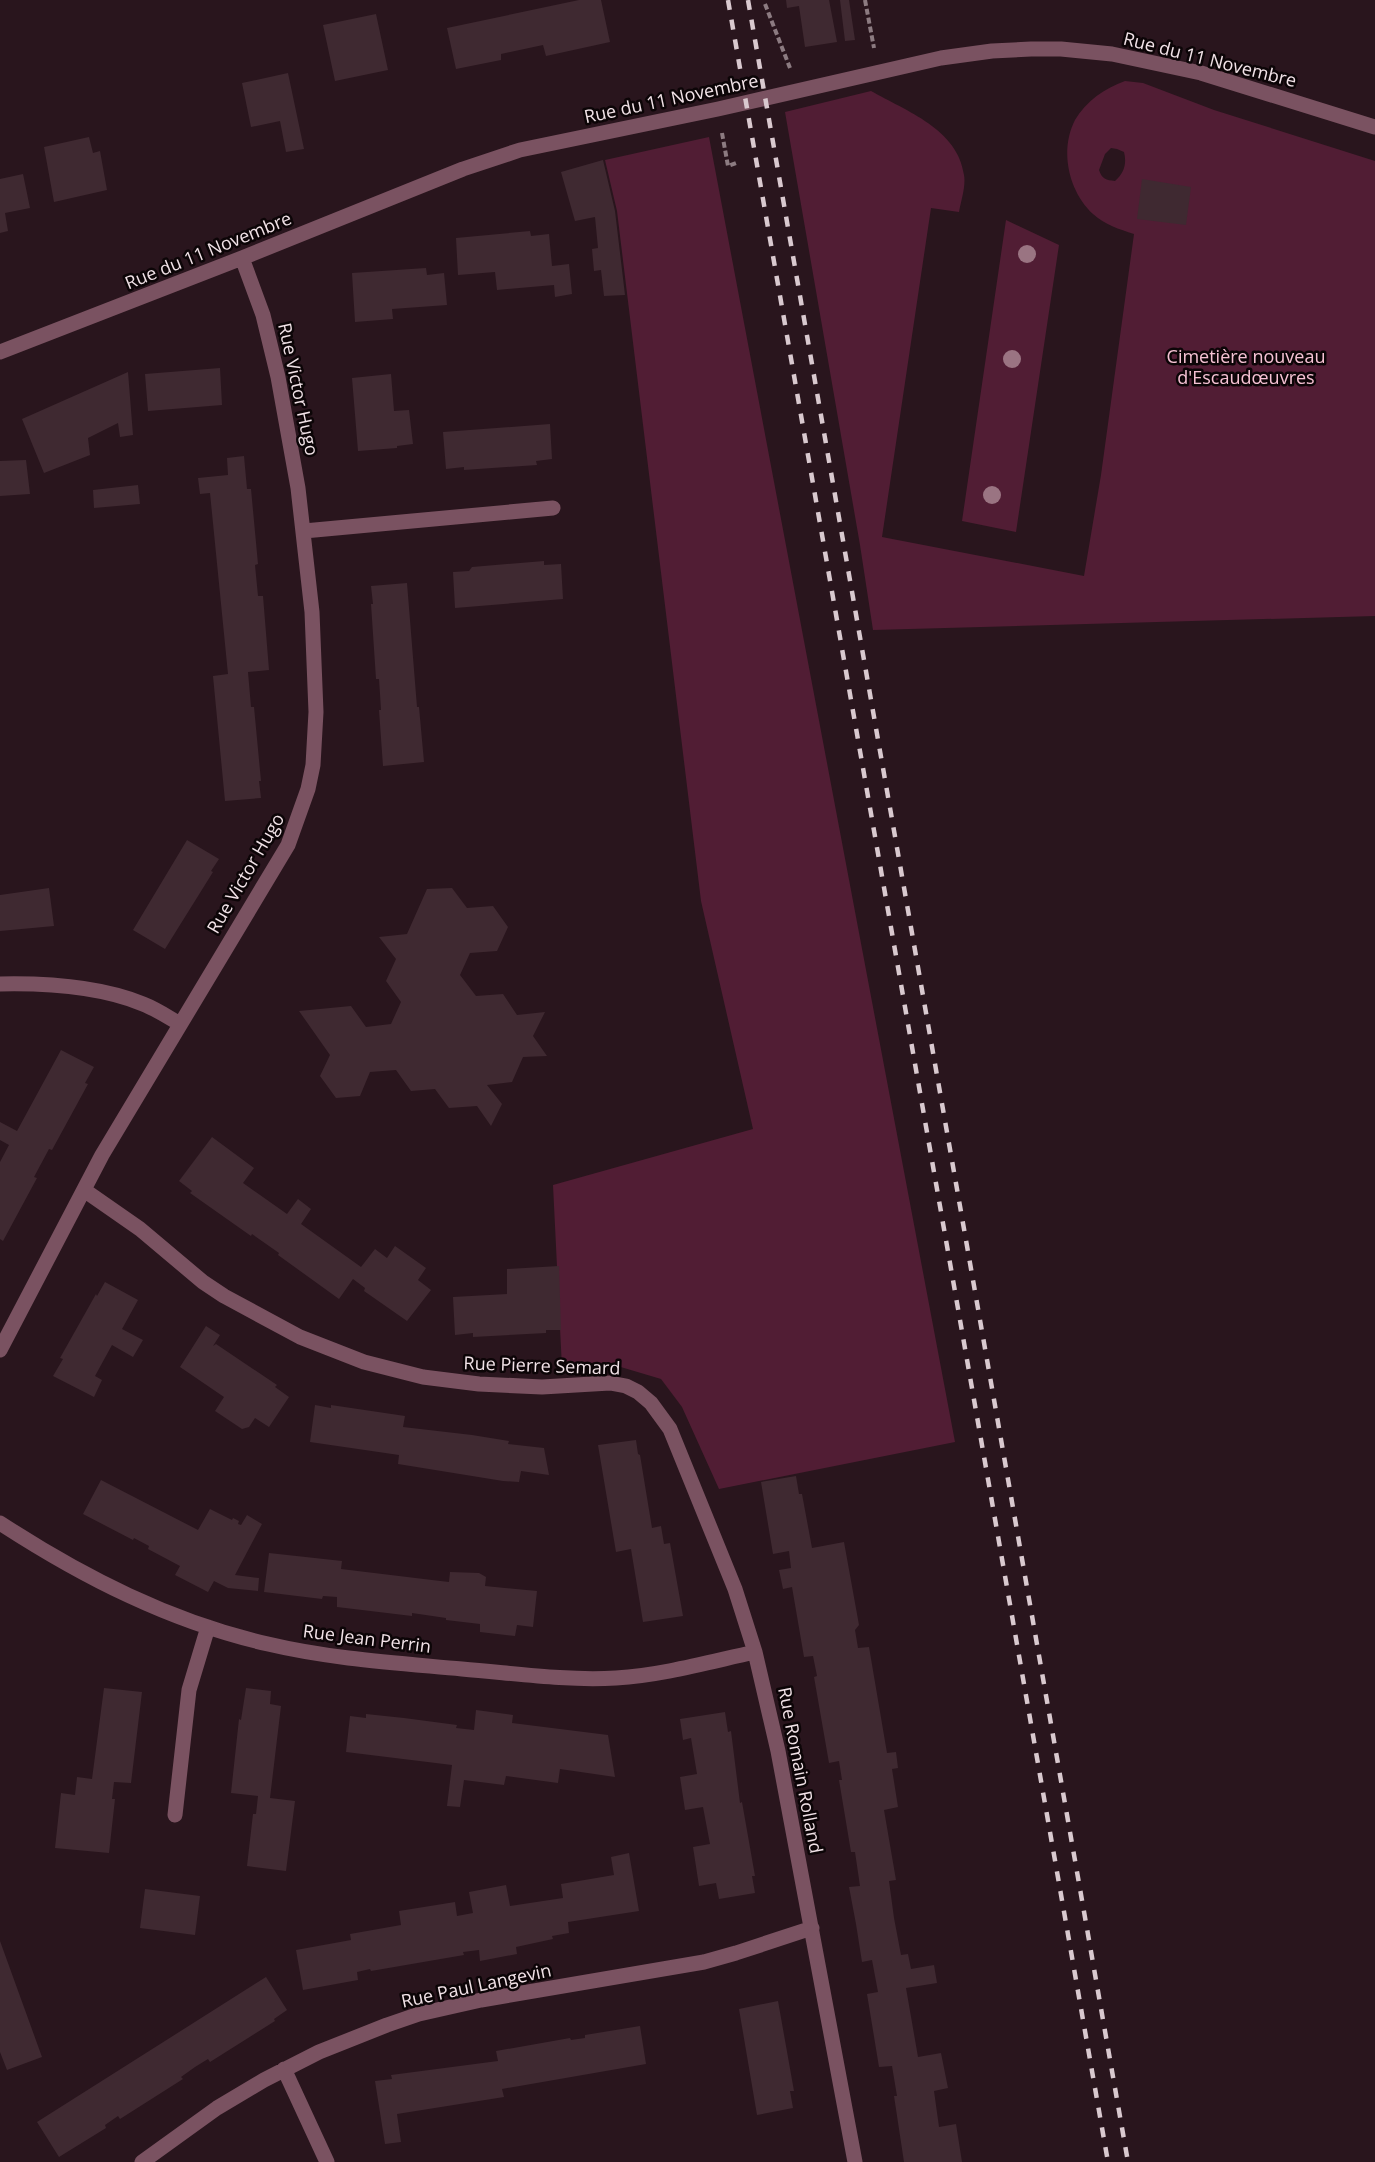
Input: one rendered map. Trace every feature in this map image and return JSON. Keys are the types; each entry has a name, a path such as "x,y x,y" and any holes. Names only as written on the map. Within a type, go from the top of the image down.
{"street":[{"name":"Rue du 11 Novembre","path":"0,352 463,169 520,150 718,109 941,58 992,51 1061,49 1112,54 1201,73 1375,127"},
{"name":"Rue Victor Hugo","path":"0,1350 84,1190 288,844 308,789 313,765 316,712 312,612 304,531 294,459 272,348 263,315 242,258"},
{"path":"304,531 553,508"},
{"path":"0,984 56,986 96,991 144,1004 180,1024"},
{"name":"Rue Pierre Semard","path":"84,1190 133,1224 203,1282 224,1296 300,1337 364,1362 423,1377 479,1384 542,1388 610,1383 626,1386 651,1402"},
{"name":"Rue Romain Rolland","path":"651,1402 670,1429 735,1589 755,1652 778,1750 855,2162"},
{"name":"Rue Jean Perrin","path":"0,1523 106,1586 164,1611 238,1637 304,1651 386,1662 586,1679 648,1675 755,1652"},
{"path":"175,1815 189,1690 208,1627"},
{"name":"Rue Paul Langevin","path":"142,2162 218,2108 284,2069 359,2036 419,2014 481,2000 704,1962 812,1928"},
{"path":"284,2069 327,2162"}],"path":[{"path":"865,0 878,72"},
{"path":"765,4 798,90"},
{"path":"718,109 728,166 736,164"}],"green space":[{"name":"Cimetière nouveau d'Escaudœuvres","path":"1125,81 1143,83 1214,110 1375,161 1375,616 873,630 785,112 871,91 914,114 941,133 952,145 960,159 964,175 964,189 959,212 931,208 882,537 1084,576 1101,475 1134,234 1102,221 1085,205 1073,183 1067,158 1070,132 1075,120 1097,96","holes":["1111,148 1124,152 1125,160 1121,175 1115,181 1103,177 1099,170 1105,154"]},
{"path":"709,137 955,1442 719,1489 682,1407 661,1379 614,1365 562,1368 553,1185 753,1129 701,901 617,211 605,160"},
{"path":"1006,220 1059,245 1016,532 962,521"}],"building":[{"path":"579,0 601,0 610,42 546,56 543,45 501,54 501,60 456,69 447,28"},
{"path":"786,0 829,0 837,42 805,47 799,6 787,8"},
{"path":"840,0 849,0 855,40 845,41"},
{"path":"376,14 388,70 335,81 323,25"},
{"path":"288,73 304,149 286,152 280,121 251,127 242,83"},
{"path":"89,137 93,153 100,151 107,190 54,202 44,147"},
{"path":"603,160 615,211 625,295 604,296 601,270 594,271 592,249 598,248 595,217 575,221 561,172"},
{"path":"23,174 30,208 5,213 8,231 0,233 0,179"},
{"path":"1142,179 1191,187 1186,225 1137,219"},
{"path":"530,231 531,236 549,234 552,266 569,264 572,294 555,297 554,285 497,290 495,272 458,275 456,238"},
{"path":"426,268 427,275 444,273 447,305 392,309 393,319 355,322 352,273"},
{"path":"220,368 222,405 148,411 145,374"},
{"path":"128,372 133,435 120,437 118,423 88,438 90,455 44,473 22,419"},
{"path":"391,374 394,411 409,410 413,444 397,446 397,448 358,451 352,378"},
{"path":"550,424 552,459 536,461 537,465 446,469 443,432"},
{"path":"244,456 247,489 251,489 258,564 255,565 258,596 263,596 269,670 248,672 251,707 254,707 261,798 225,801 213,676 228,674 210,493 200,494 198,478 228,475 227,458"},
{"path":"26,460 30,494 0,496 0,461"},
{"path":"138,485 140,504 94,508 93,490"},
{"path":"544,561 544,565 561,564 563,599 455,608 453,572 469,571 472,567"},
{"path":"407,583 424,762 383,766 371,586"},
{"path":"187,840 219,859 165,949 133,930"},
{"path":"49,888 54,926 0,931 0,895"},
{"path":"452,888 467,908 493,906 508,927 497,951 470,953 460,975 476,996 503,994 517,1015 545,1012 533,1036 547,1056 523,1057 512,1082 487,1085 502,1104 491,1126 477,1106 449,1108 435,1089 411,1091 396,1070 370,1072 360,1096 336,1098 320,1076 330,1055 299,1011 351,1006 366,1027 391,1024 401,1002 386,981 396,959 379,937 407,934 427,889"},
{"path":"61,1050 94,1067 85,1083 88,1084 52,1150 49,1149 34,1177 37,1178 3,1241 0,1239 0,1162 9,1145 0,1140 0,1122 17,1131"},
{"path":"212,1137 254,1168 243,1183 287,1214 298,1199 311,1209 301,1224 361,1267 375,1249 387,1258 395,1246 426,1268 418,1280 431,1290 407,1321 364,1291 365,1288 353,1279 339,1299 278,1255 279,1253 190,1193 192,1191 179,1181"},
{"path":"559,1266 561,1330 546,1330 546,1333 473,1337 473,1333 455,1335 453,1297 507,1294 507,1269"},
{"path":"105,1282 138,1300 122,1329 143,1340 133,1357 112,1345 95,1376 102,1380 94,1397 53,1376 63,1359 60,1358"},
{"path":"206,1326 220,1335 213,1346 216,1344 277,1385 275,1387 289,1397 269,1427 255,1418 249,1427 242,1429 215,1411 224,1397 180,1367"},
{"path":"315,1405 331,1408 331,1405 405,1416 403,1427 472,1435 509,1441 508,1444 544,1448 549,1475 521,1471 519,1482 503,1481 398,1464 399,1455 310,1442"},
{"path":"636,1440 652,1528 661,1526 664,1544 670,1543 683,1616 643,1622 631,1549 616,1552 598,1445"},
{"path":"796,1476 799,1494 802,1494 812,1548 844,1542 859,1625 855,1630 858,1648 869,1647 887,1753 896,1752 898,1768 892,1769 898,1807 884,1810 896,1880 889,1881 894,1918 901,1955 908,1954 911,1969 934,1965 937,1983 906,1988 918,2057 941,2053 948,2088 934,2091 939,2127 956,2124 962,2162 904,2162 892,2066 879,2067 867,1994 878,1992 872,1960 862,1962 849,1887 860,1886 855,1852 851,1852 839,1780 842,1780 839,1761 829,1763 814,1677 817,1676 813,1656 804,1657 792,1587 783,1589 779,1570 791,1568 789,1551 773,1554 761,1482"},
{"path":"101,1480 198,1530 210,1509 239,1521 238,1524 241,1525 247,1515 262,1524 235,1575 259,1578 258,1591 228,1588 214,1581 208,1592 175,1575 180,1566 148,1549 149,1546 83,1514"},
{"path":"269,1553 342,1561 341,1569 449,1582 450,1572 479,1573 486,1577 485,1586 537,1591 533,1627 517,1625 515,1636 480,1632 480,1624 446,1620 446,1618 337,1607 337,1597 323,1596 322,1599 264,1592"},
{"path":"104,1688 142,1692 131,1783 114,1782 112,1799 115,1799 109,1853 55,1848 61,1793 75,1795 77,1777 92,1779"},
{"path":"246,1688 271,1691 270,1704 281,1706 270,1798 295,1801 286,1871 247,1866 253,1814 256,1814 258,1796 231,1793 239,1719 241,1720"},
{"path":"476,1710 513,1715 512,1723 608,1735 615,1777 560,1769 558,1783 506,1776 504,1785 464,1780 460,1807 447,1806 452,1765 346,1752 350,1716 366,1718 366,1714 404,1718 457,1725 456,1728 474,1730"},
{"path":"725,1712 728,1732 731,1731 740,1803 742,1802 755,1876 752,1876 755,1893 719,1899 716,1883 699,1886 693,1847 710,1844 703,1807 685,1810 680,1777 697,1774 691,1738 683,1740 680,1719"},
{"path":"629,1853 639,1911 568,1922 569,1933 516,1947 517,1954 480,1961 479,1950 463,1952 464,1955 357,1972 358,1980 303,1990 296,1950 351,1940 350,1934 401,1925 399,1911 455,1902 457,1916 473,1913 469,1892 506,1885 510,1906 563,1898 561,1884 614,1875 611,1857"},
{"path":"145,1889 200,1896 195,1935 140,1928"},
{"path":"0,1941 42,2057 7,2070 0,2052"},
{"path":"266,1977 287,2010 274,2019 275,2021 210,2062 208,2059 195,2067 181,2077 183,2079 120,2119 118,2116 105,2125 106,2128 59,2157 37,2122"},
{"path":"778,2001 794,2091 790,2091 793,2108 757,2115 739,2009"},
{"path":"640,2026 646,2064 502,2089 504,2097 397,2114 401,2142 385,2144 375,2081 392,2079 391,2075 498,2061 496,2051 570,2038 571,2040 585,2038 585,2035"}],"railway":[{"path":"728,0 1108,2162"},
{"path":"748,0 1128,2162"}]}
